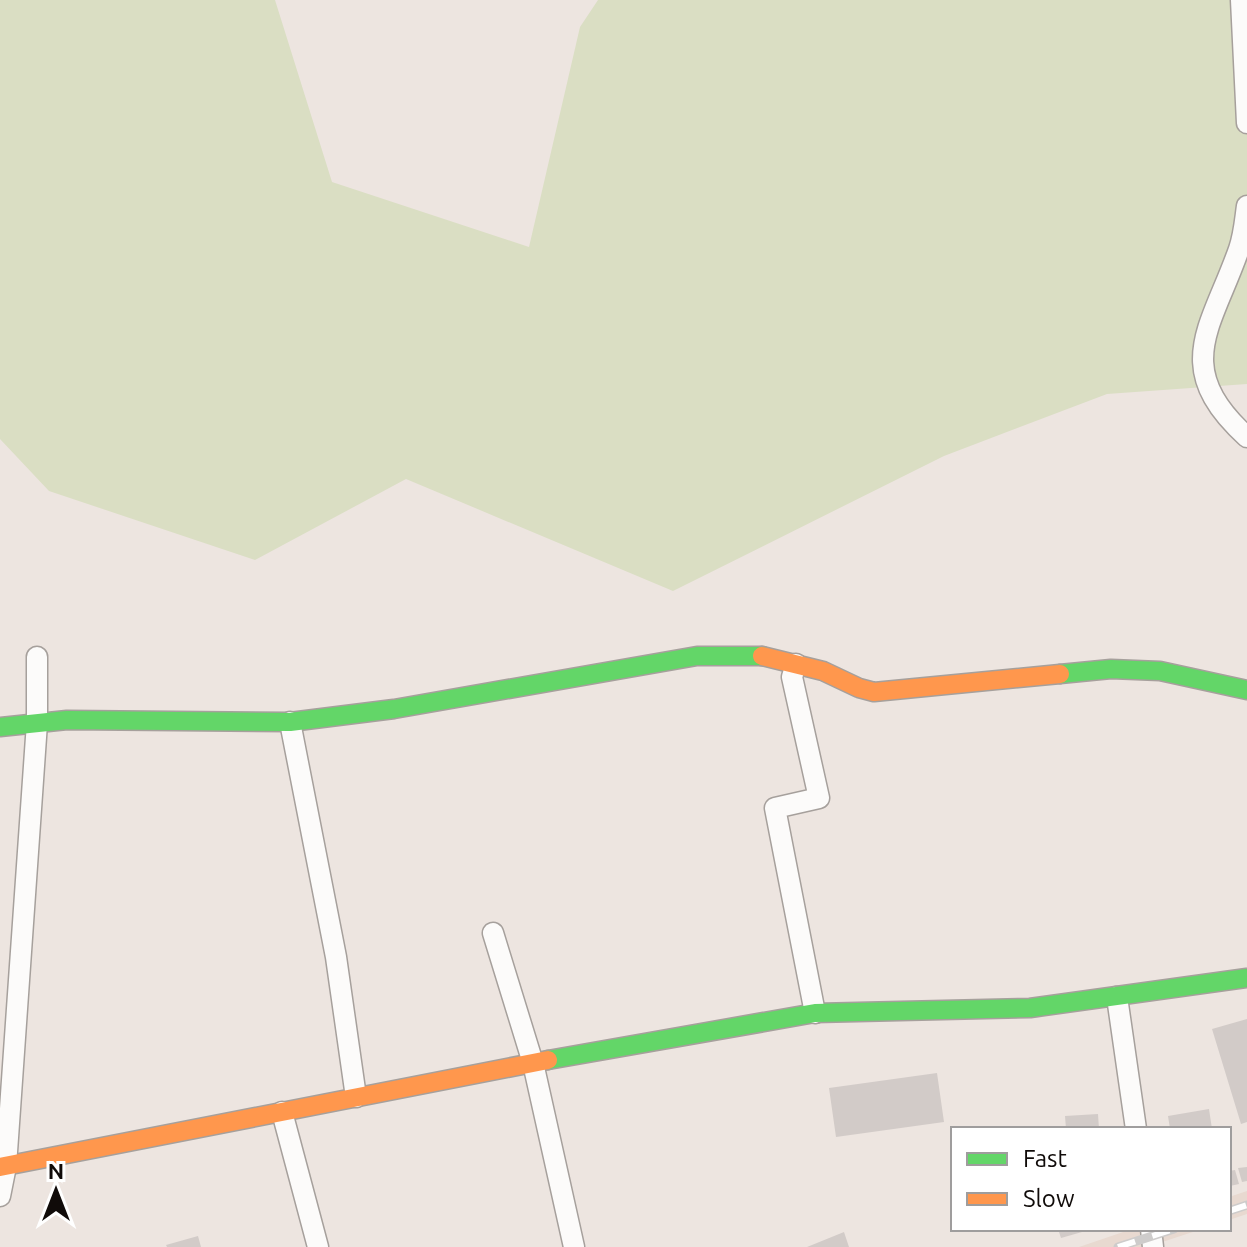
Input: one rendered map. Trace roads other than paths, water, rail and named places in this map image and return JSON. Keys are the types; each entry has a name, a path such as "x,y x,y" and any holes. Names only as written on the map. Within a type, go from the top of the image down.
{"street":[{"path":"1241,0 1247,123"},
{"path":"1247,206 1240,247 1204,339 1201,368 1211,395 1247,437"},
{"path":"0,727 67,720 290,722 394,709 697,656 759,655 823,671 874,692 1111,669 1160,671 1247,690"},
{"path":"0,1196 37,723 37,657"},
{"path":"796,664 792,677 819,798 775,808 815,1013"},
{"path":"290,722 336,957 356,1097"},
{"path":"493,933 533,1063 574,1247"},
{"path":"3,1166 533,1063 815,1013 1008,1010 1247,978"},
{"path":"1117,997 1136,1127"},
{"path":"282,1112 318,1247"}],"railway":[{"path":"1231,1210 1247,1205"},
{"path":"1118,1247 1168,1231"}]}
